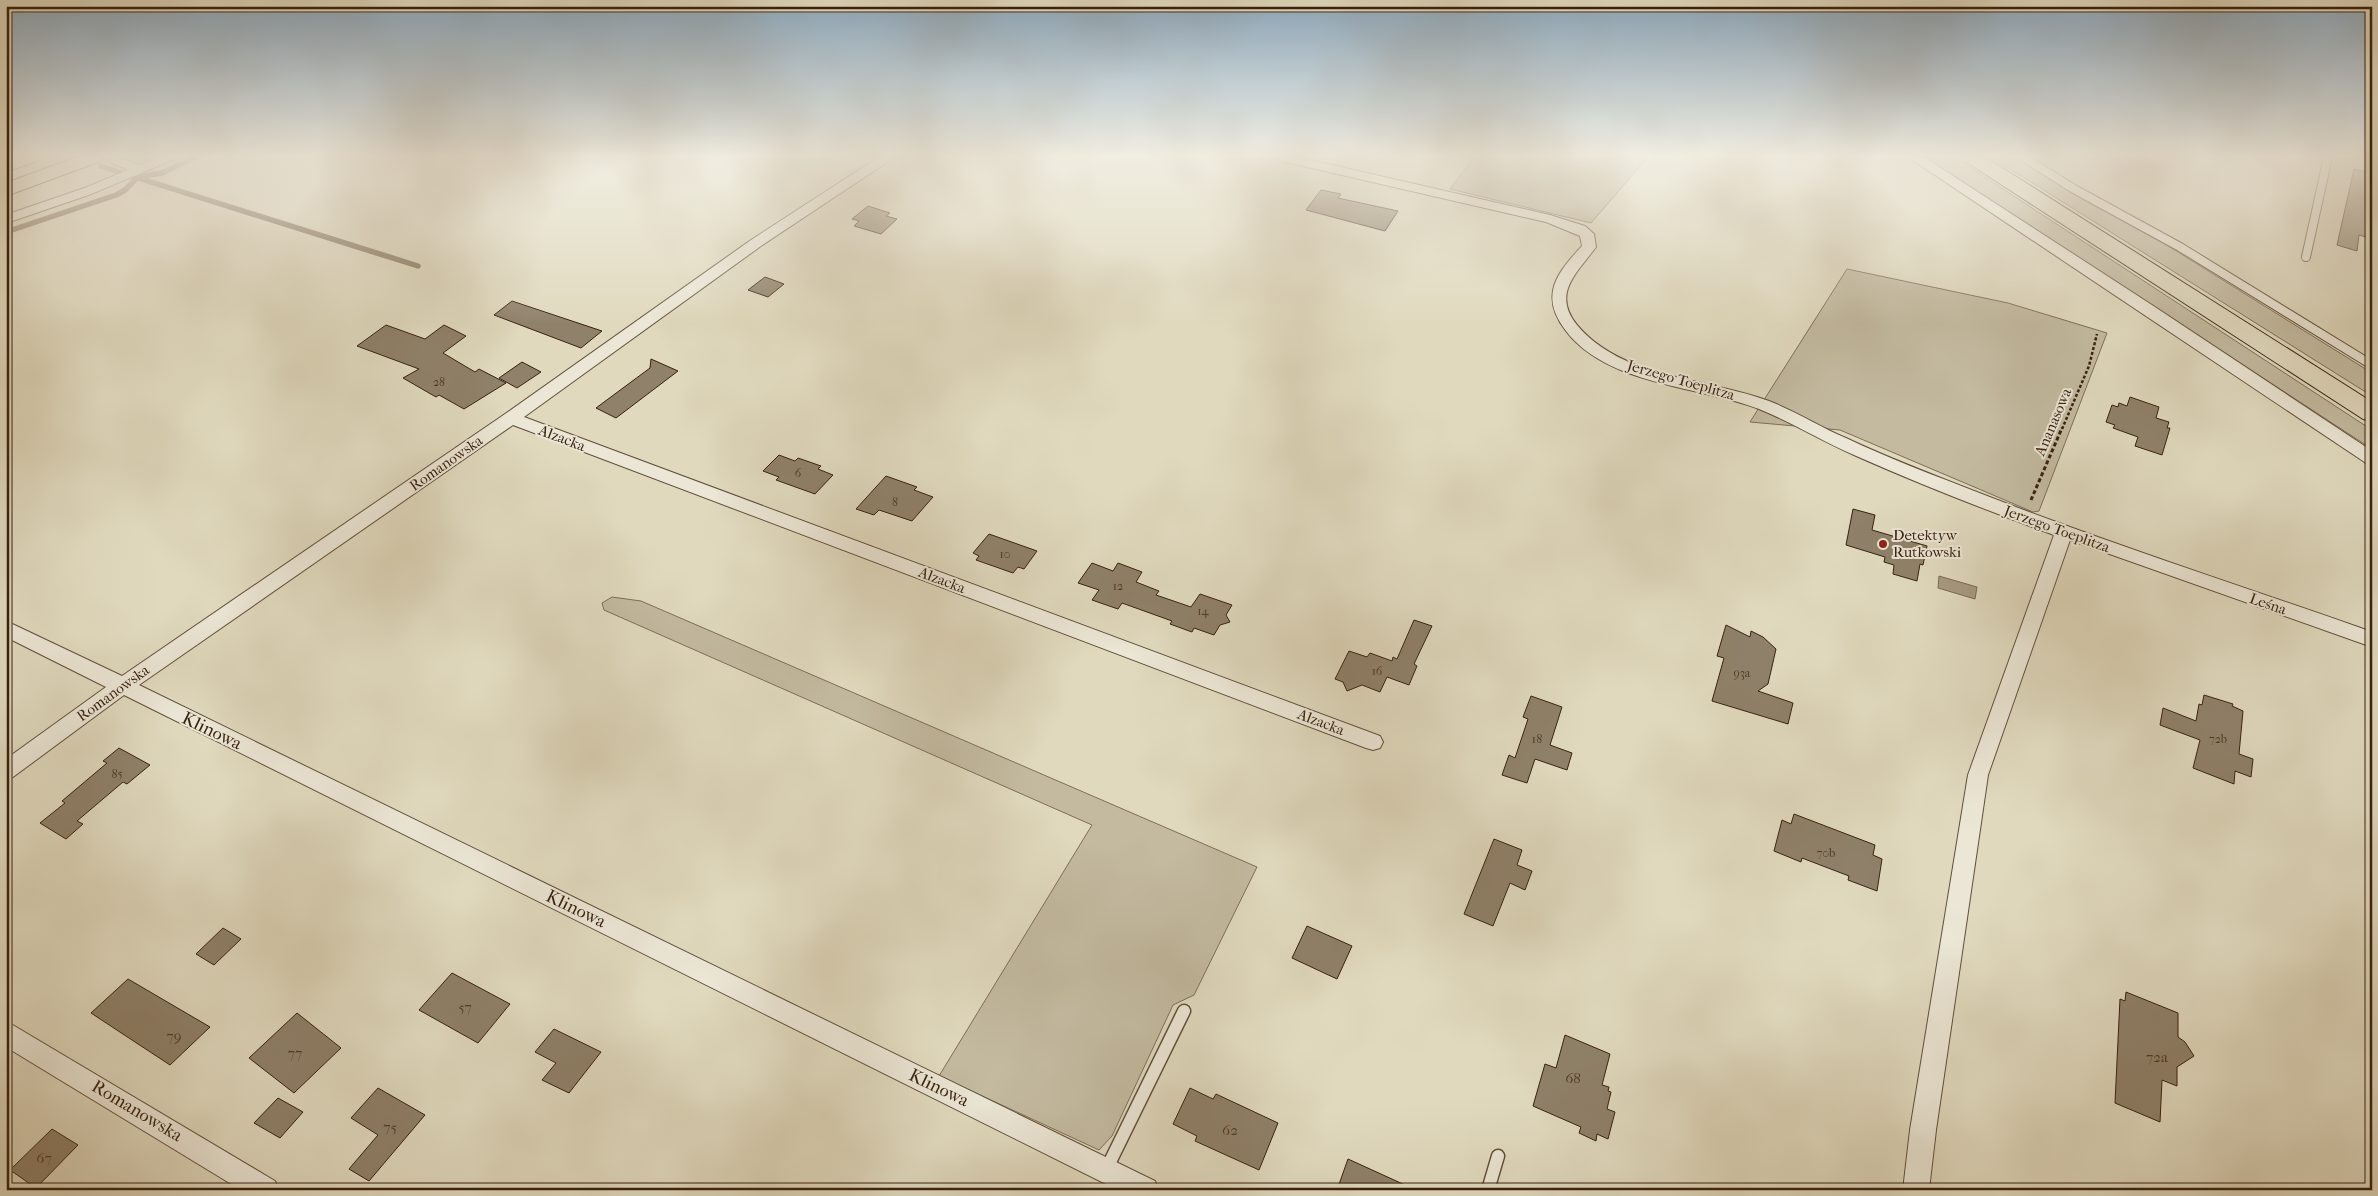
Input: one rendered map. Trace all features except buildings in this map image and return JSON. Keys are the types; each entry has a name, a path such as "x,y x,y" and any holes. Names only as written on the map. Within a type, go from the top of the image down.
{"main road":[{"path":"2059,213 2372,413"}],"street":[{"name":"Romanowska","path":"6,771 122,686 511,418 756,243 802,213"},
{"name":"Jerzego Toeplitza","path":"1523,213 1550,219 1580,229 1587,234 1590,247 1564,277 1558,291 1558,301 1562,316 1592,347 1619,362 1646,372 1765,405 1843,444 1922,478 2164,569"},
{"path":"2001,213 2372,459"},
{"name":"Alzacka","path":"511,418 1373,742"},
{"path":"1916,1190 1978,775 2064,531"},
{"name":"Leśna","path":"2164,569 2372,640"},
{"name":"Klinowa","path":"6,628 1146,1190"},
{"name":"Romanowska","path":"6,1033 266,1190"}],"lane":[{"path":"6,220 26,213"},
{"path":"2118,213 2180,247 2372,365"},
{"path":"2306,257 2316,213"},
{"path":"1106,1170 1184,1011"},
{"path":"1488,1190 1498,1156"}],"path":[{"name":"Ananasowa","path":"2024,517 2089,366 2097,334"}],"shaded area":[{"path":"1549,213 1600,213 1591,223"},
{"path":"2009,213 2039,213 2372,430 2372,449"},
{"path":"2080,213 2108,213 2165,244 2372,373 2372,396"},
{"path":"1847,269 2008,303 2107,333 2039,511 2033,512 1840,430 1750,422"},
{"path":"1939,576 1977,587 1975,599 1938,588"},
{"path":"612,597 641,601 1257,867 1194,995 1173,1005 1112,1136 1099,1150 939,1076 1092,825 604,610 602,603"}],"waterway":[{"path":"6,232 63,213"},
{"path":"249,213 418,266"}],"place":[{"name":"Detektyw Rutkowski","path":"1883,544"}]}
